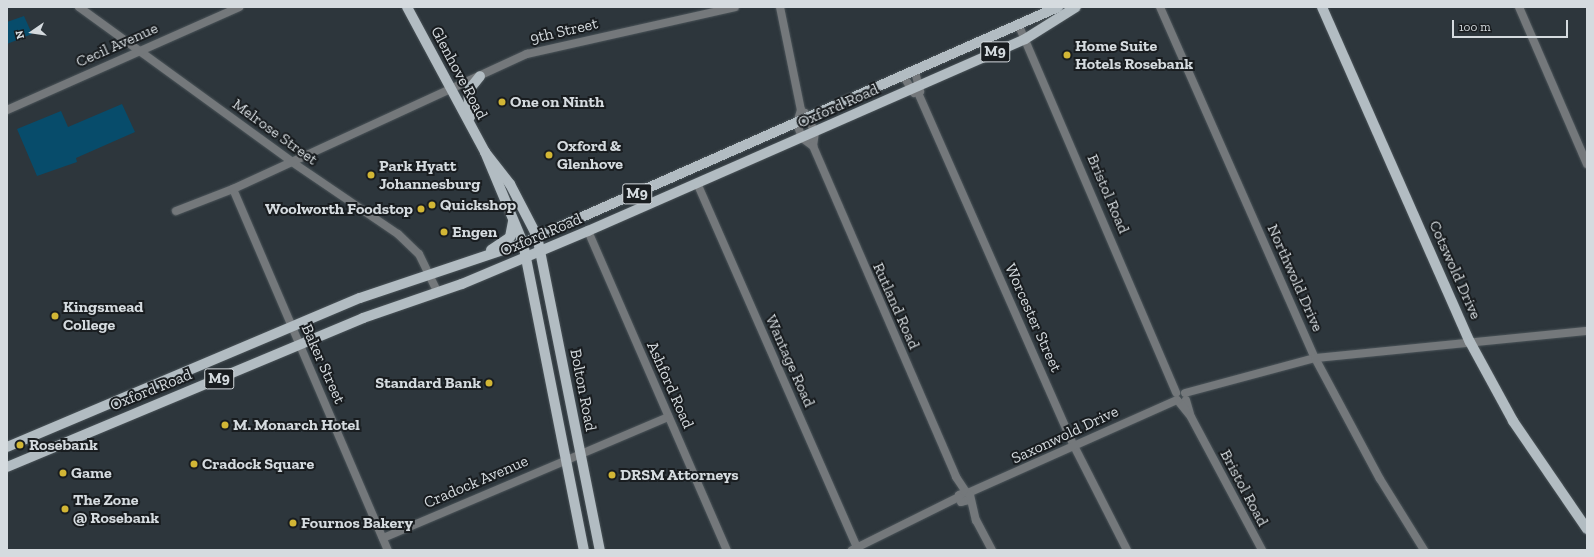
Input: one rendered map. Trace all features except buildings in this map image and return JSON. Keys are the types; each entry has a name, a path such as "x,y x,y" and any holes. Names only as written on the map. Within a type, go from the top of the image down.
{"main road":[{"name":"Glenhove Road","path":"407,7 452,89 473,132 485,152 510,184 537,236"},
{"name":"Oxford Road","path":"7,447 360,298 432,277 523,243 904,77 1058,7"},
{"name":"Oxford Road","path":"7,467 300,346 370,315 438,293 527,257 910,90 920,90 1025,39 1076,7"},
{"name":"Cotswold Drive","path":"1322,7 1470,342 1513,421 1587,529"},
{"path":"473,132 468,95 480,76"},
{"name":"Glenhove Road","path":"485,152 523,243"},
{"path":"476,260 513,232 506,201"},
{"name":"Bolton Road","path":"537,236 600,550"},
{"name":"Bolton Road","path":"523,243 567,458 584,550"}],"street":[{"name":"Melrose Street","path":"79,7 292,162 407,241 420,254 432,277 438,293"},
{"name":"Cecil Avenue","path":"7,110 238,7"},
{"name":"9th Street","path":"176,211 233,189 536,50 735,7"},
{"path":"780,7 801,110 797,123 802,138 812,146 815,132 810,118 801,110"},
{"name":"Northwold Drive","path":"1160,7 1315,358 1380,479 1424,550"},
{"path":"1519,7 1587,164"},
{"name":"Bristol Road","path":"1019,26 1170,374 1191,417 1262,550"},
{"name":"Worcester Street","path":"915,72 920,90 1074,446 1127,550"},
{"path":"904,77 910,90"},
{"name":"Rutland Road","path":"812,146 964,497 992,550"},
{"name":"Wantage Road","path":"697,184 855,549"},
{"name":"Baker Street","path":"233,189 388,550"},
{"name":"Ashford Road","path":"588,231 727,550"},
{"name":"Saxonwold Drive","path":"855,549 1181,396 1207,387 1315,358 1587,331"},
{"name":"Cradock Avenue","path":"383,538 567,458 668,417"}],"shaded area":[{"path":"24,16 32,34 7,44 7,22"},
{"path":"122,104 135,132 76,158 77,162 37,176 17,129 61,111 68,127"}],"place":[{"name":"Home Suite Hotels Rosebank","path":"1067,55"},
{"name":"One on Ninth","path":"502,102"},
{"name":"Oxford & Glenhove","path":"549,155"},
{"name":"Park Hyatt Johannesburg","path":"371,175"},
{"name":"Quickshop","path":"432,205"},
{"name":"Woolworth Foodstop","path":"421,209"},
{"name":"Engen","path":"444,232"},
{"name":"Kingsmead College","path":"55,316"},
{"name":"Standard Bank","path":"489,383"},
{"name":"M. Monarch Hotel","path":"225,425"},
{"name":"Rosebank","path":"20,445"},
{"name":"Cradock Square","path":"194,464"},
{"name":"Game","path":"63,473"},
{"name":"DRSM Attorneys","path":"612,475"},
{"name":"The Zone @ Rosebank","path":"65,509"},
{"name":"Fournos Bakery","path":"293,523"}]}
